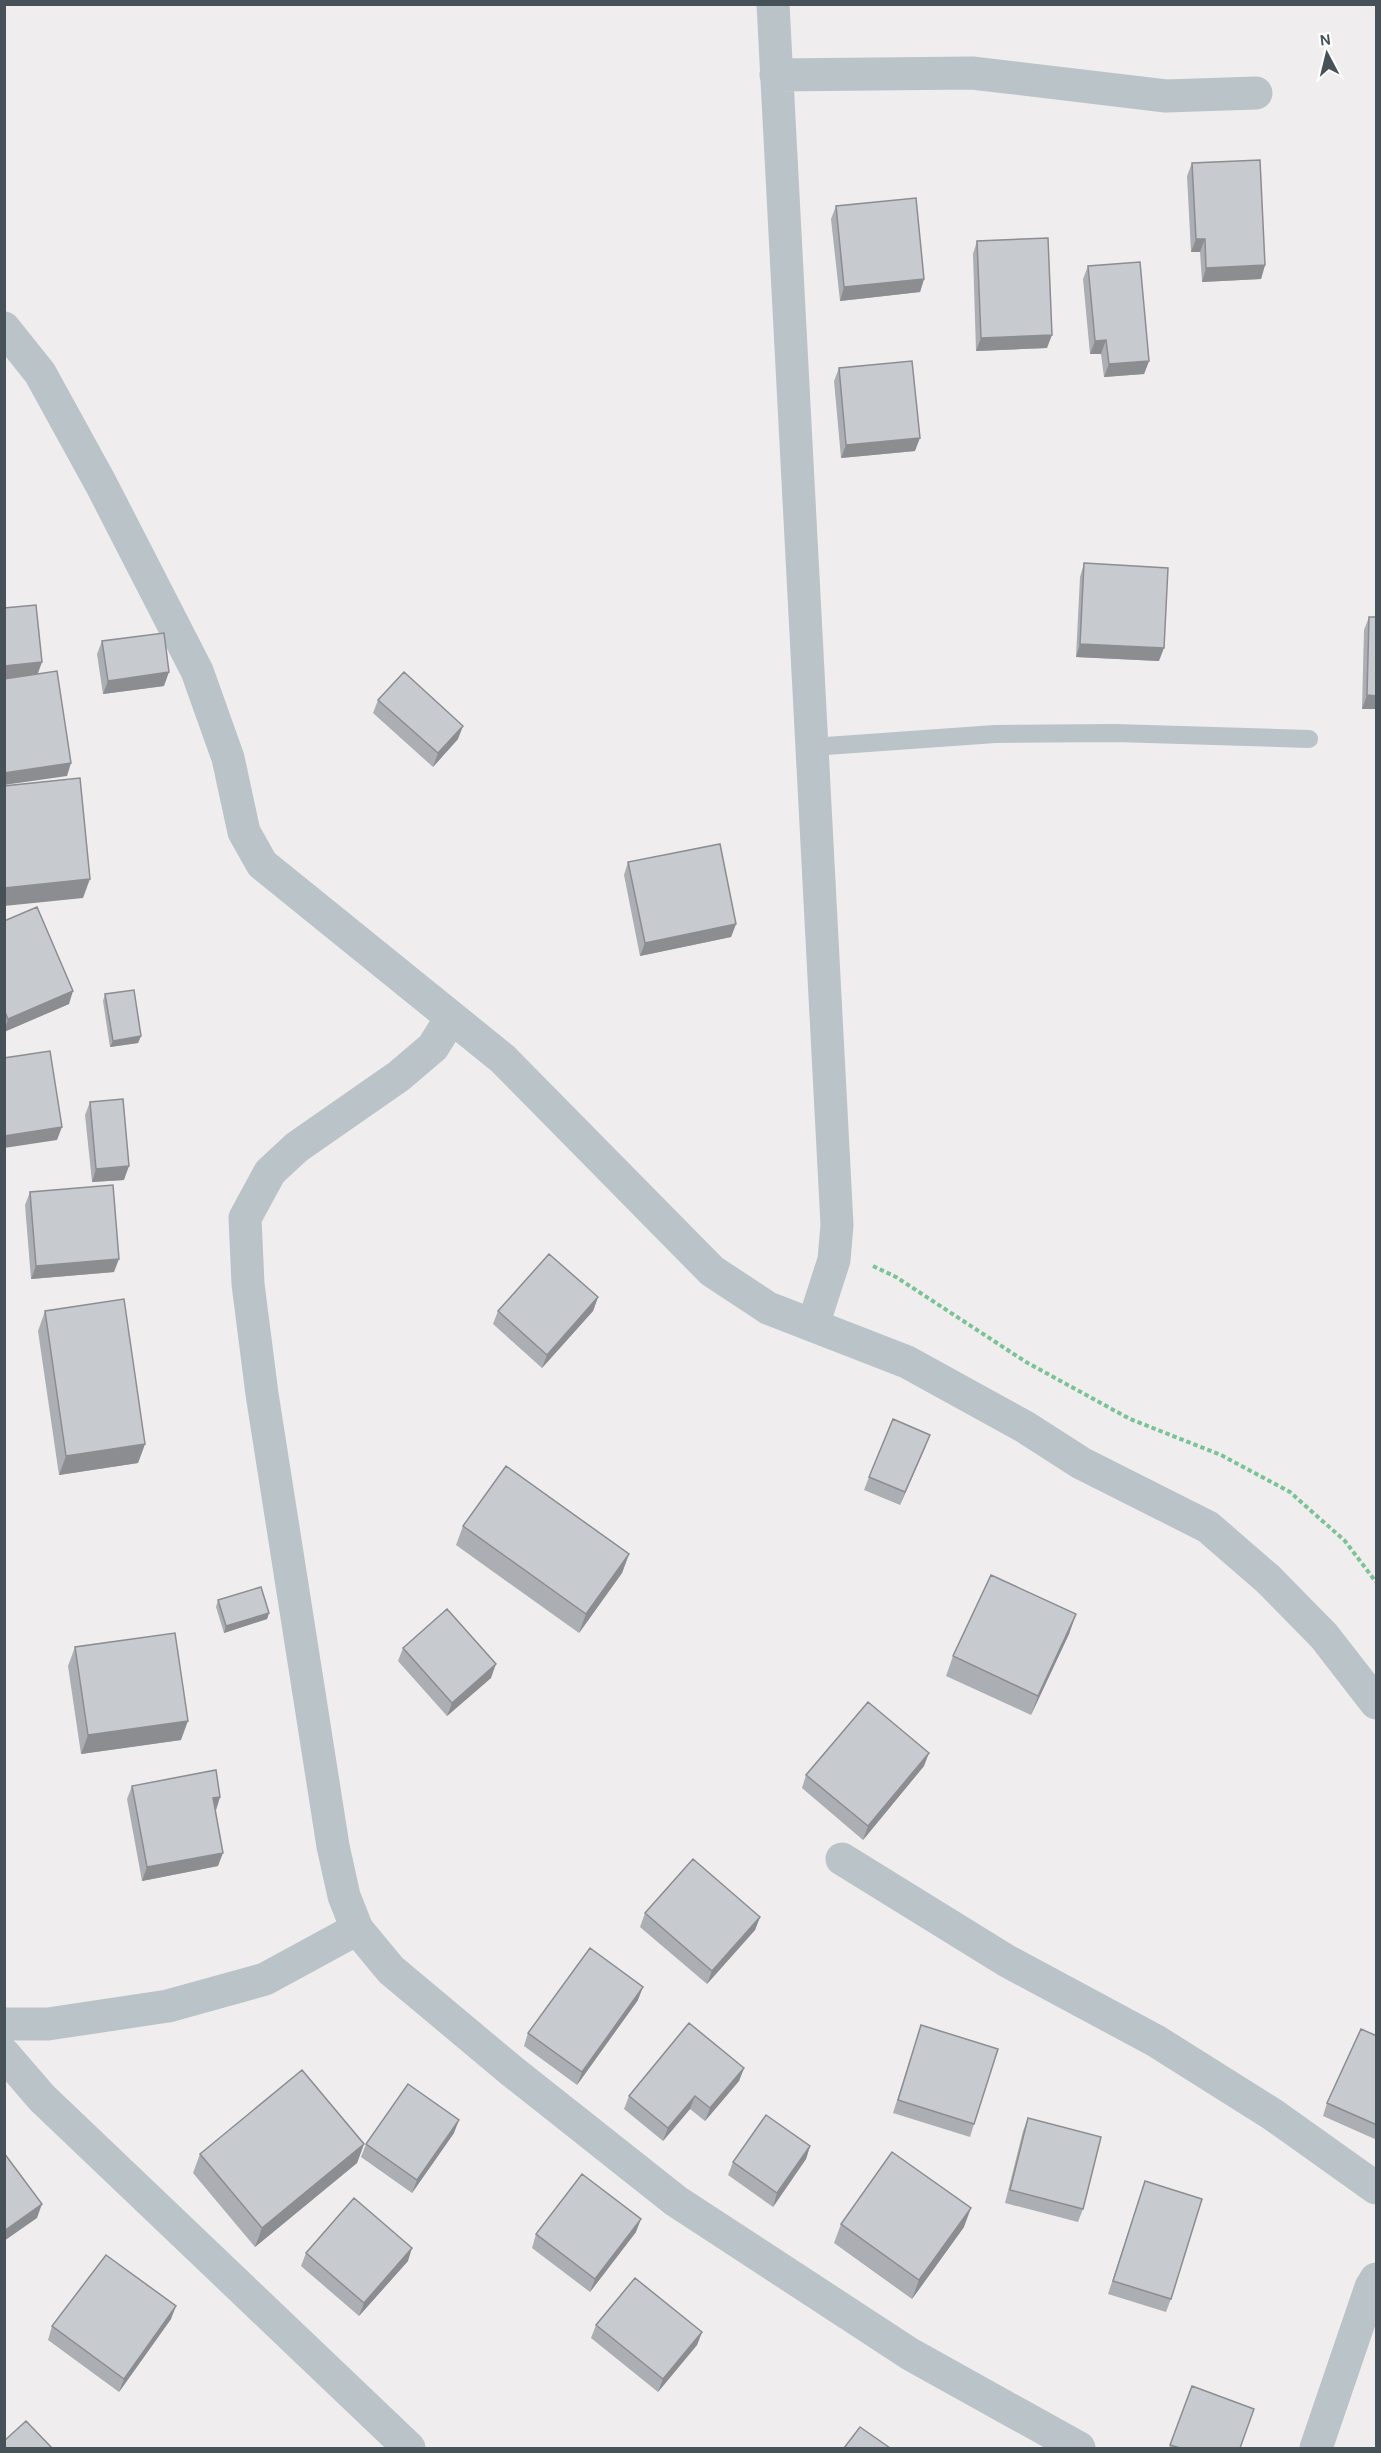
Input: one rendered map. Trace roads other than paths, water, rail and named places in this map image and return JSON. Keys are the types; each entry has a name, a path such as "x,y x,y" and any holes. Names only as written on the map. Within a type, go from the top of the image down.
{"street":[{"path":"773,4 837,1225 834,1260 813,1325"},
{"path":"776,75 972,73 1166,96 1256,93"},
{"path":"4,328 40,373 101,484 197,671 228,758 244,832 262,864 503,1059 712,1271 768,1308 907,1362 1025,1427 1081,1463 1208,1527 1268,1579 1324,1636 1377,1703"},
{"path":"451,1018 433,1047 399,1076 297,1147 270,1172 245,1218 248,1284 264,1406 333,1846 344,1896 357,1929 391,1970 431,2005 676,2201 910,2354 1079,2448"},
{"path":"842,1859 1007,1961 1156,2041 1272,2114 1377,2188"},
{"path":"4,2024 48,2024 168,2007 265,1979 357,1929"},
{"path":"4,2054 42,2098 409,2448"},
{"path":"1316,2448 1371,2287 1377,2278"}],"lane":[{"path":"812,747 995,734 1115,733 1309,739"}]}
